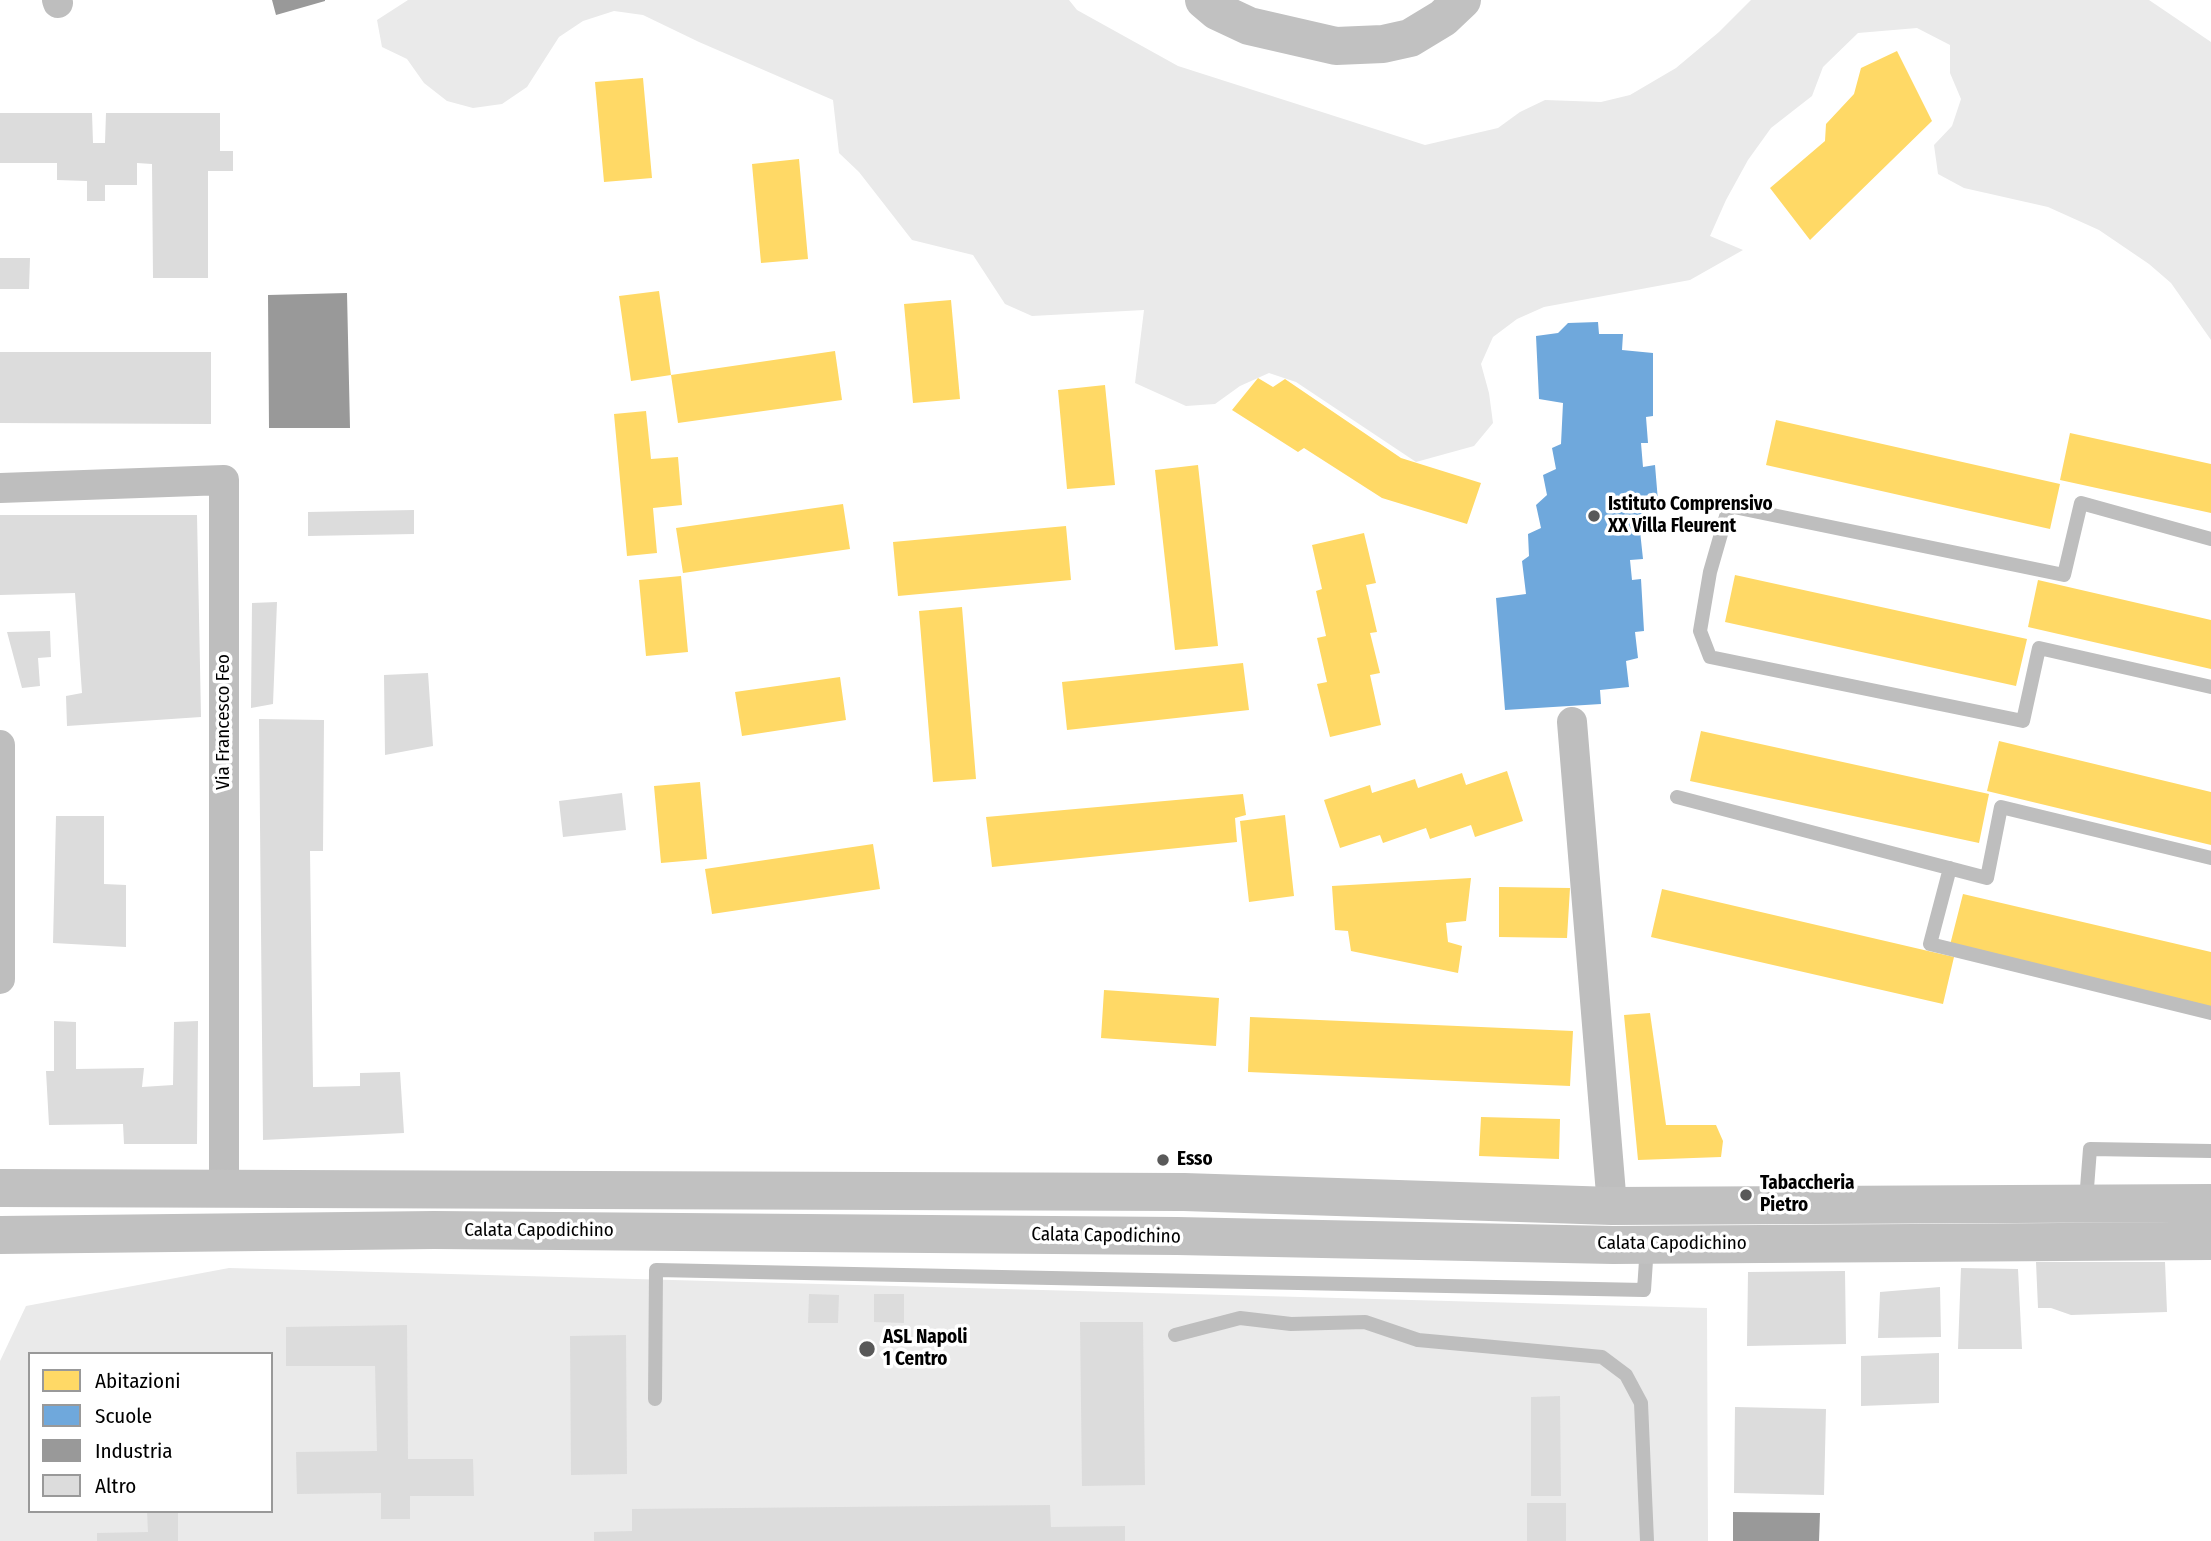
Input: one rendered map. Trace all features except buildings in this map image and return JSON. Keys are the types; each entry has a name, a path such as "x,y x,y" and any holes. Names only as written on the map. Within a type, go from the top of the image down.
{"main road":[{"path":"1204,0 1217,11 1249,26 1336,46 1383,44 1410,38 1443,18 1462,0"},
{"name":"Calata Capodichino","path":"0,1188 1184,1192 1612,1206 2211,1203"},
{"path":"1612,1206 1630,1245"},
{"name":"Calata Capodichino","path":"0,1235 434,1230 1163,1236 1630,1245 2211,1241"}],"street":[{"name":"Via Francesco Feo","path":"0,488 224,480 225,1188"},
{"name":"Calata Capodichino","path":"1572,722 1612,1206"},
{"path":"0,745 0,979"}],"lane":[{"path":"2211,539 2081,503 2064,576 1729,506 1710,572 1700,631 1710,657 2023,721 2039,648 2211,687"},
{"path":"1677,797 1987,878 2001,807 2211,858"},
{"path":"1950,868 1930,944 2211,1013"},
{"path":"2086,1203 2090,1149 2211,1150"},
{"path":"655,1399 656,1270 1644,1290 1630,1245"},
{"path":"1175,1335 1240,1318 1291,1324 1365,1322 1418,1340 1602,1357 1626,1375 1641,1403 1647,1541"}],"shaded area":[{"path":"408,0 1069,0 1077,10 1178,66 1425,145 1498,128 1520,112 1545,100 1601,102 1630,95 1676,68 1719,32 1751,0 2149,0 2211,42 2211,340 2171,283 2149,264 2099,230 2048,207 1964,188 1938,174 1934,145 1952,126 1961,99 1950,73 1950,45 1917,28 1858,33 1823,67 1812,96 1771,128 1748,160 1726,200 1710,236 1743,250 1690,280 1544,307 1517,319 1493,337 1481,364 1493,423 1474,446 1416,462 1296,382 1269,373 1240,386 1215,404 1186,406 1135,383 1144,310 1032,316 1005,304 973,255 912,240 859,172 839,153 833,100 643,15 614,11 583,21 559,37 527,87 502,104 473,108 447,101 424,83 407,59 382,47 377,20"},
{"path":"229,1268 1707,1308 1708,1541 0,1541 0,1361 26,1306"}],"place":[{"name":"Istituto Comprensivo XX Villa Fleurent","path":"1594,516"},
{"name":"Esso","path":"1163,1160"},
{"name":"Tabaccheria Pietro","path":"1746,1195"},
{"name":"ASL Napoli 1 Centro","path":"867,1349"}]}
